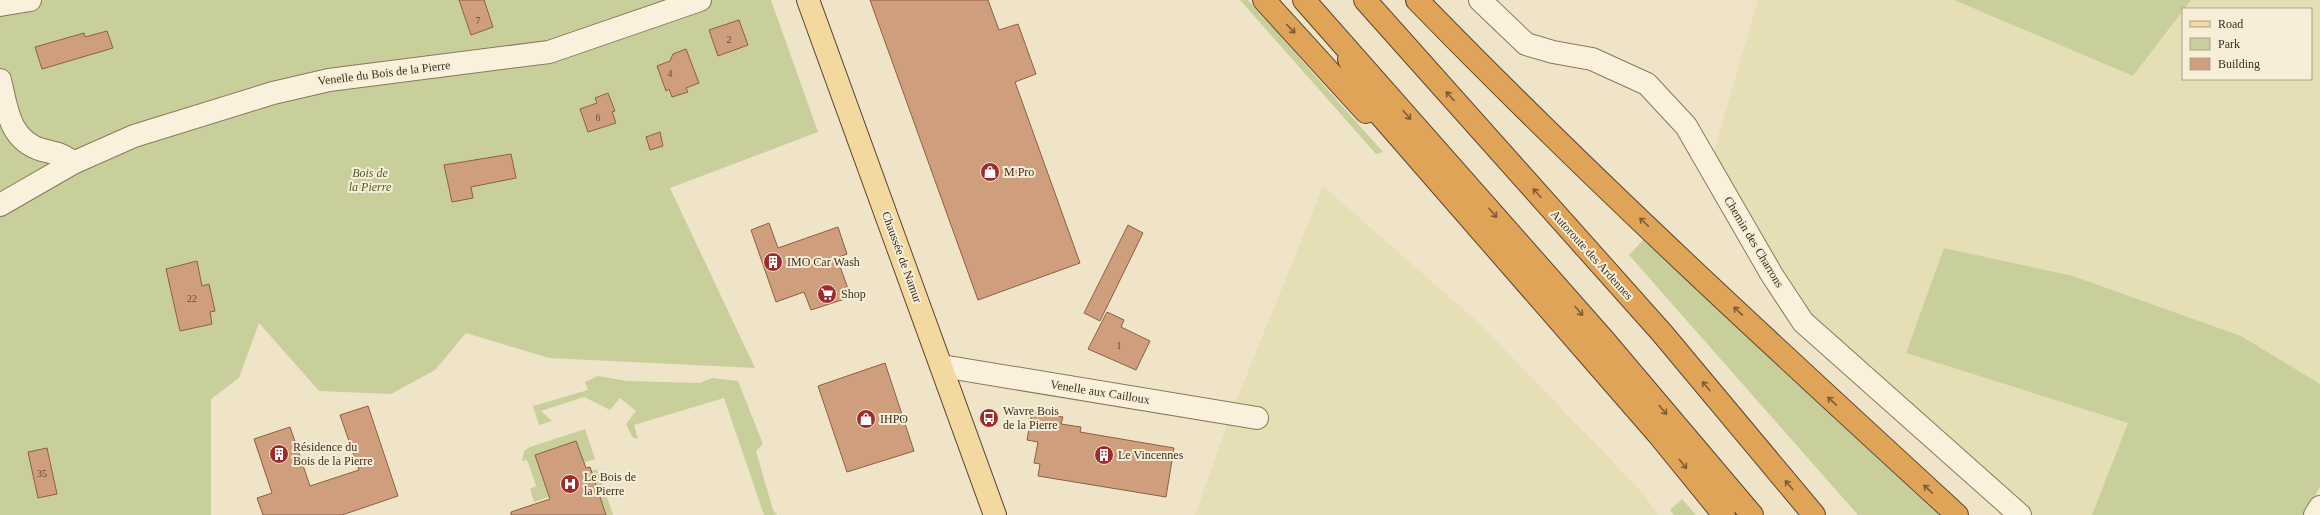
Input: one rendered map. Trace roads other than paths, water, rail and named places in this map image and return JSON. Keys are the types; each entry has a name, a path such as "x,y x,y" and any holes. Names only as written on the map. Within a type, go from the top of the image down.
{"highway":[{"path":"1264,0 1419,172 1625,408 1658,434"},
{"path":"1304,0 1598,333 1752,515"},
{"name":"Autoroute des Ardennes","path":"1365,0 1662,333 1814,515"},
{"path":"1416,0 1488,73 1803,374 1957,515"},
{"path":"1339,38 1369,102 1658,434 1724,515"}],"main road":[{"name":"Chaussée de Namur","path":"808,0 942,366 994,515"}],"street":[{"path":"0,5 30,0"},
{"name":"Venelle du Bois de la Pierre","path":"0,205 73,163 146,132 288,88 329,80 549,52 700,0"},
{"name":"Chemin des Charrons","path":"1480,0 1526,44 1553,52 1592,59 1647,84 1686,126 1772,275 1803,322 2020,515"},
{"path":"0,80 9,120 18,136 31,146 63,155 73,163"},
{"name":"Venelle aux Cailloux","path":"942,366 1257,418"},
{"path":"2315,515 2320,507"}],"place":[{"name":"M Pro","path":"990,172"},
{"name":"IMO Car Wash","path":"773,262"},
{"name":"Shop","path":"827,294"},
{"name":"Wavre Bois de la Pierre","path":"989,418"},
{"name":"IHPO","path":"866,419"},
{"name":"Résidence du Bois de la Pierre","path":"279,454"},
{"name":"Le Vincennes","path":"1104,455"},
{"name":"Le Bois de la Pierre","path":"570,484"}],"park label":[{"name":"Bois de la Pierre","path":"370,180"}]}
